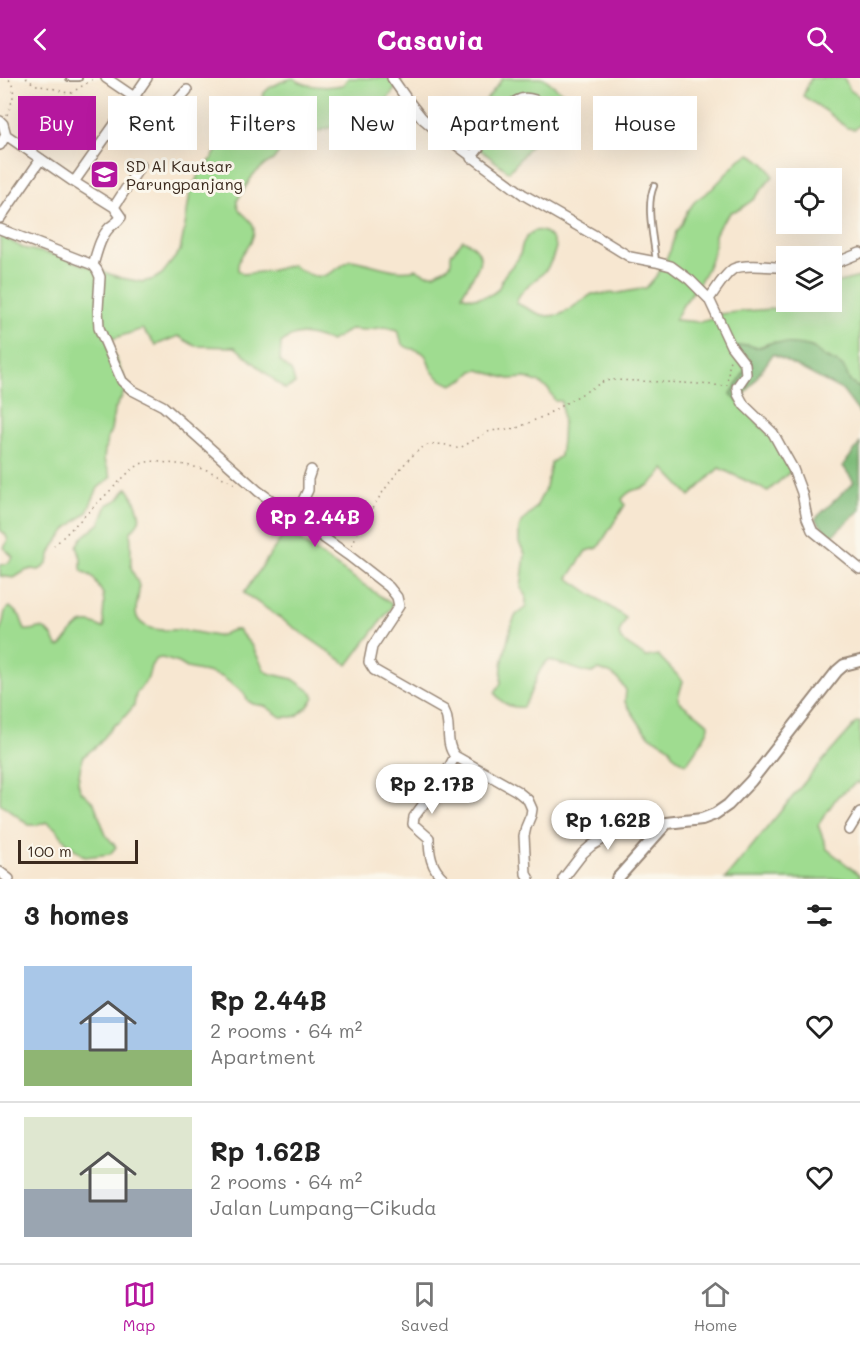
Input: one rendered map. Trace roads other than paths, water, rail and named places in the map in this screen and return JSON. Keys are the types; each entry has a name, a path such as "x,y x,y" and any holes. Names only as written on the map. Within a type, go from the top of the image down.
{"street":[{"path":"106,78 133,96"},
{"path":"135,96 147,78"},
{"path":"392,78 422,118 471,158 524,195 630,257 671,266 690,280 709,300 731,345 745,364 746,374 737,387 738,394 744,405 765,424 784,453 796,477 812,530 860,569"},
{"path":"182,96 187,90"},
{"path":"1,122 6,135 114,207 121,217 100,240 93,265"},
{"path":"74,182 108,134"},
{"path":"0,146 6,135"},
{"path":"471,158 477,150"},
{"path":"0,218 41,159"},
{"path":"114,207 141,165"},
{"path":"0,229 93,265 100,277 99,328 122,381 132,390 163,406 258,491 389,587 399,602 398,610 372,647 369,662 371,667 444,710 447,716 450,747 455,756 528,800 532,809 524,836 526,874 529,879"},
{"path":"842,260 860,253"},
{"path":"709,300 732,270 740,266 776,268"},
{"path":"295,518 308,490 311,470"},
{"path":"618,879 667,823 702,819 728,805 751,781 837,671 844,665 860,660"},
{"path":"444,879 438,874 429,854 429,838 413,824 414,817 446,775 455,756"},
{"path":"849,830 860,812"},
{"path":"563,879 591,846 634,821 641,820 658,832"},
{"path":"0,872 9,879"}],"lane":[{"path":"69,78 79,78"},
{"path":"654,186 650,207 656,262"}],"place":[{"name":"SD Al Kautsar Parungpanjang","path":"105,174"}]}
